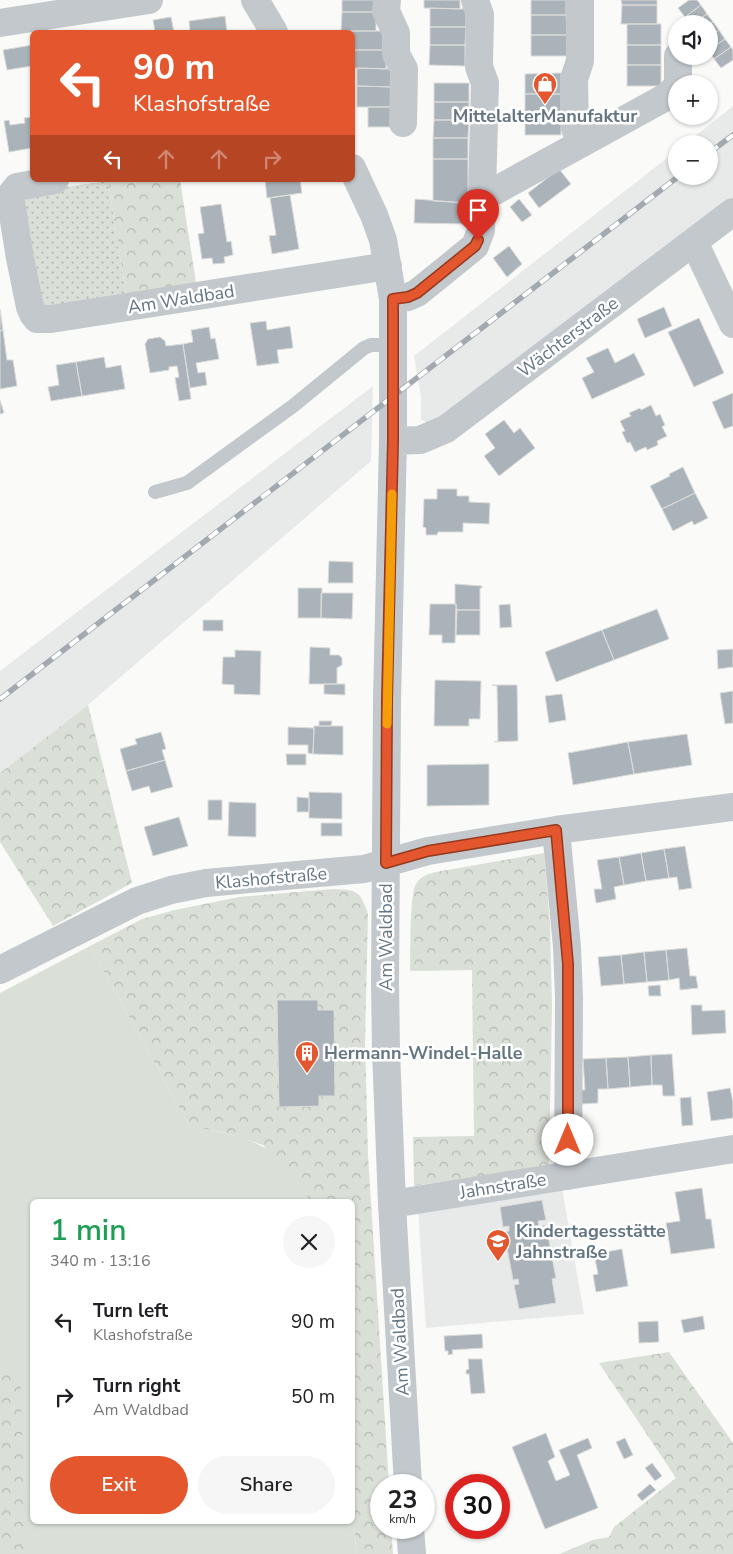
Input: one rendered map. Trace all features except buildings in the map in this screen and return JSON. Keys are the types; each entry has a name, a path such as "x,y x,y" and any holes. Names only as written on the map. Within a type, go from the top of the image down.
{"street":[{"path":"0,23 76,22 149,0"},
{"path":"255,0 273,30"},
{"path":"386,0 386,11 396,33 396,54 404,69 403,123"},
{"path":"393,299 408,297 417,293 475,246 481,230 485,83 479,66 480,15 476,0"},
{"path":"580,0 580,61 574,79 575,128 581,144"},
{"path":"483,193 493,192 668,95"},
{"name":"Am Waldbad","path":"355,174 374,215 383,240 393,299 393,441 387,700 386,1051 392,1204 407,1474"},
{"name":"Am Waldbad","path":"44,182 17,187 10,196 10,260 33,314 38,319 45,320 388,266"},
{"name":"Wächterstraße","path":"393,441 420,440 446,429 733,212"},
{"path":"694,242 733,324"},
{"name":"Klashofstraße","path":"0,970 137,901 171,890 206,883 364,869 428,851 556,830 733,806"},
{"path":"556,830 569,989 568,1176"},
{"name":"Jahnstraße","path":"392,1204 733,1149"},
{"path":"411,1539 412,1554"}],"lane":[{"path":"155,492 187,483 293,406 364,348 371,345 394,345"}],"shaded area":[{"path":"733,106 733,197 452,412 429,423 421,420 421,397 414,356 668,157 668,185 718,185 718,135 696,135 709,125 718,125 718,118"},
{"path":"373,386 371,461 88,705 0,773 0,671"},
{"name":"Kindertagesstätte Jahnstraße","path":"562,1188 584,1314 426,1328 418,1210"}],"green space":[{"path":"108,182 127,301 41,306 21,206 36,191"},
{"path":"108,182 180,182 197,289 127,301"},
{"path":"88,705 132,883 53,926 0,842 0,773"},
{"path":"544,853 550,924 552,1005 549,1166 414,1186 413,1137 474,1136 472,970 410,971 411,912 416,884 422,877 436,872"},
{"path":"333,889 356,893 363,900 368,914 365,1041 368,1155 388,1474 370,1474 370,1539 392,1539 393,1554 357,1554 354,1524 355,1199 308,1199 305,1191 263,1145 223,1132 190,1127 90,946 142,919 239,897"},
{"path":"90,946 190,1127 228,1134 262,1146 290,1168 301,1183 308,1199 30,1199 30,1524 354,1524 357,1554 26,1554 20,1372 0,1376 0,993"},
{"path":"30,1291 30,1524 35,1524 70,1554 0,1554 0,1376 20,1371"},
{"path":"669,1352 733,1443 733,1554 559,1554 593,1540 609,1537 614,1527 676,1478 599,1363"}],"railway":[{"path":"718,146 733,135"},
{"path":"0,699 668,184"}],"slow traffic":[{"path":"387,724 392,494"}],"place":[{"name":"MittelalterManufaktur","path":"545,105"},
{"name":"Hermann-Windel-Halle","path":"307,1074"},
{"name":"Kindertagesstätte Jahnstraße","path":"498,1262"}],"route":[{"path":"478,240 475,246 417,293 408,297 393,299 393,441 387,700 386,863 428,851 556,830 568,964 568,1140"}]}
